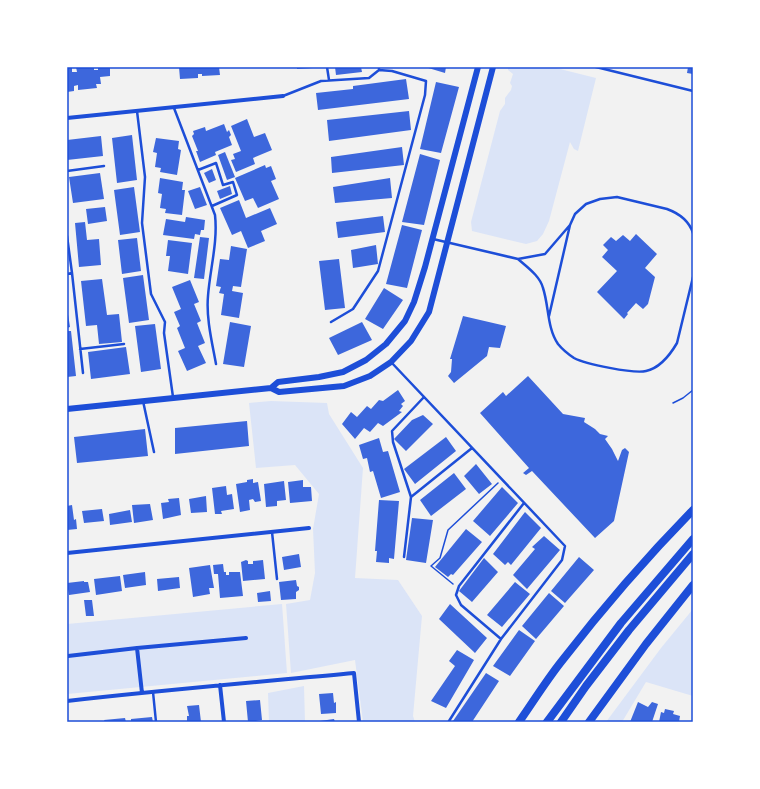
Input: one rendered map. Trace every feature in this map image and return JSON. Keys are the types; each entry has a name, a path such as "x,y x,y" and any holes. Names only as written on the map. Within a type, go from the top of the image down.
{"highway":[{"path":"519,722 560,663 604,609 666,538 693,510"},
{"path":"547,722 621,623 693,539"},
{"path":"561,722 586,686 629,630 693,554"},
{"path":"589,722 646,644 693,585"}],"main road":[{"path":"271,388 278,382 319,377 343,372 366,360 386,344 405,321 414,302 433,239 478,67"},
{"path":"67,409 271,388 279,392 344,386 370,376 391,362 411,341 429,312 493,67"}],"street":[{"path":"67,118 283,96"},
{"path":"67,554 309,528"},
{"path":"68,656 246,638"},
{"path":"137,648 142,693"},
{"path":"67,701 354,673 359,722"},
{"path":"220,685 224,722"}],"lane":[{"path":"327,67 329,80"},
{"path":"596,67 693,91"},
{"path":"283,96 321,81 369,78 379,69 392,70 426,81 425,95 378,271 353,309 331,322"},
{"path":"173,107 215,216 216,229 208,297 208,310 216,364"},
{"path":"137,111 145,177 142,223 152,294 165,322 164,333 173,398"},
{"path":"198,170 216,163 223,185 233,182 237,195 212,206"},
{"path":"67,170 104,166"},
{"path":"549,317 570,225 575,214 586,204 600,199 617,197 667,209 675,212 686,222 692,229 693,233"},
{"path":"433,239 518,259 545,254 570,225"},
{"path":"67,236 83,374"},
{"path":"518,259 532,271 543,287 553,335 559,345 575,358 584,362 629,371 645,371 659,365 677,344 693,277"},
{"path":"67,274 72,273"},
{"path":"80,349 124,344"},
{"path":"391,362 565,546 562,560 501,639 449,720 450,722"},
{"path":"404,557 411,497 392,442 392,431 424,397"},
{"path":"143,401 154,452"},
{"path":"411,497 472,448"},
{"path":"501,639 461,605 456,595 458,588 524,503"},
{"path":"272,532 277,579"},
{"path":"153,692 156,722"}],"path":[{"path":"673,403 683,398 693,390"},
{"path":"458,588 431,566 440,558 448,530 498,483"}],"shaded area":[{"path":"508,67 552,67 596,78 578,151 574,149 570,142 549,221 543,234 537,241 526,244 472,231 471,222 500,111 505,104 505,98 512,86 510,83 513,74 508,70"},
{"path":"271,401 327,403 329,414 363,468 355,578 398,580 422,616 413,716 415,722 363,722 355,660 291,673 286,604 310,600 315,573 313,529 319,494 295,465 256,468 249,403"},
{"path":"282,604 287,673 67,694 67,624"},
{"path":"693,609 693,696 646,682 622,722 606,722 661,648"},
{"path":"304,686 305,722 269,722 268,693"}],"building":[{"path":"76,67 94,67 94,70 98,70 98,67 110,67 110,76 100,77 101,84 96,84 97,88 78,90 78,85 74,86 74,91 67,92 67,68 72,68 72,72 77,72"},
{"path":"179,67 219,67 220,75 202,76 202,74 198,74 198,78 180,79"},
{"path":"297,67 313,67 313,68 297,69"},
{"path":"335,67 361,67 362,72 336,75"},
{"path":"425,67 446,67 445,73"},
{"path":"688,67 693,67 693,74 687,73"},
{"path":"406,79 409,99 318,110 316,93 353,89 353,86"},
{"path":"436,82 459,87 441,153 420,149"},
{"path":"409,111 411,130 329,141 327,120"},
{"path":"247,119 254,137 265,133 272,150 253,158 255,164 236,172 231,160 235,159 233,154 241,151 231,126"},
{"path":"224,124 227,132 229,130 231,135 229,137 232,145 215,152 216,155 200,162 196,151 198,151 192,136 194,134 193,131 205,127 206,131"},
{"path":"132,135 137,180 117,183 112,138"},
{"path":"101,136 103,156 67,160 67,140"},
{"path":"156,138 179,141 178,149 181,150 177,175 160,172 161,168 155,167 157,153 153,152"},
{"path":"402,147 404,165 332,173 331,157"},
{"path":"225,152 235,177 227,180 218,155"},
{"path":"420,154 440,160 424,225 402,222"},
{"path":"265,165 266,168 271,166 276,179 271,181 279,199 258,208 253,198 245,201 235,178"},
{"path":"212,169 216,180 209,183 204,173"},
{"path":"100,173 104,199 73,203 69,177"},
{"path":"160,178 183,182 182,190 185,190 182,215 165,213 166,209 160,208 162,194 158,193"},
{"path":"390,178 392,198 335,203 333,187"},
{"path":"230,186 232,194 220,199 217,191"},
{"path":"134,187 140,232 120,235 114,190"},
{"path":"200,187 207,205 195,209 188,191"},
{"path":"239,200 246,218 270,208 277,224 261,231 265,241 248,248 241,231 232,235 220,208"},
{"path":"105,207 107,221 88,224 86,209"},
{"path":"383,216 385,232 338,238 336,222"},
{"path":"186,217 205,220 204,230 201,230 200,235 195,234 194,239 163,235 166,219 185,222"},
{"path":"85,222 87,240 99,239 101,265 79,267 75,223"},
{"path":"402,225 422,230 407,288 386,284"},
{"path":"636,234 657,254 645,268 655,277 648,304 643,309 636,303 624,319 597,292 617,271 602,257 608,250 603,245 611,237 616,241 623,235 630,241"},
{"path":"200,237 209,238 204,279 194,278"},
{"path":"137,238 141,271 122,274 118,240"},
{"path":"168,240 192,243 188,274 168,271 170,256 166,256"},
{"path":"376,245 378,264 353,268 351,250"},
{"path":"231,246 247,249 241,287 233,286 232,291 243,293 239,318 221,315 224,294 219,293 221,287 216,286 220,259 229,260"},
{"path":"339,259 345,308 325,310 319,261"},
{"path":"143,275 149,320 129,323 123,278"},
{"path":"102,279 107,315 119,314 122,342 99,344 97,325 86,326 81,281"},
{"path":"190,280 199,302 194,304 201,321 197,323 205,343 198,346 206,363 187,371 178,351 185,348 177,328 180,326 174,312 181,309 172,287"},
{"path":"384,288 403,300 383,329 365,319"},
{"path":"67,308 70,327 67,328"},
{"path":"463,316 506,326 500,348 489,347 487,356 454,383 448,376 451,372 452,359 450,359"},
{"path":"230,322 251,326 244,367 223,364"},
{"path":"362,322 372,340 338,355 329,338"},
{"path":"155,324 161,369 141,372 135,326"},
{"path":"67,331 71,331 76,376 67,377"},
{"path":"126,347 130,374 91,379 88,352"},
{"path":"528,376 563,414 585,418 584,422 600,434 608,436 605,439 618,461 622,450 625,448 629,452 614,521 595,538 532,471 526,475 523,473 529,468 480,413 503,392 506,396"},
{"path":"398,390 405,401 401,404 403,406 399,411 402,412 383,426 378,423 370,432 364,428 355,439 342,424 351,412 357,417 367,406 371,409 379,400 383,401"},
{"path":"423,415 433,424 406,451 394,439 412,420"},
{"path":"247,421 249,446 175,454 175,428"},
{"path":"145,429 148,456 77,463 74,437"},
{"path":"446,437 456,451 415,484 404,469"},
{"path":"379,438 383,452 388,451 400,492 381,498 373,471 370,472 367,458 363,459 359,445"},
{"path":"476,464 492,484 479,494 464,476"},
{"path":"454,473 466,489 431,516 420,500"},
{"path":"253,479 253,483 258,482 261,501 255,502 253,499 249,500 250,510 240,512 236,484"},
{"path":"303,480 303,487 311,487 312,501 290,503 288,482"},
{"path":"284,481 286,500 277,501 277,506 266,507 264,484"},
{"path":"226,486 227,495 232,494 234,509 221,511 222,514 215,514 212,488"},
{"path":"502,487 518,503 490,536 473,521"},
{"path":"206,496 207,512 191,513 189,499"},
{"path":"179,498 181,515 163,519 161,503 169,502 168,499"},
{"path":"379,500 399,501 394,559 389,558 389,563 376,562 377,551 375,551"},
{"path":"150,504 153,520 134,523 132,505"},
{"path":"72,505 77,529 67,530 67,506"},
{"path":"102,509 104,521 84,523 82,511"},
{"path":"130,510 132,522 110,525 109,514"},
{"path":"525,512 541,528 511,565 508,562 505,565 493,554"},
{"path":"412,518 433,520 426,563 406,560"},
{"path":"466,529 482,542 453,575 451,574 448,577 435,567"},
{"path":"544,536 560,550 527,589 513,575 535,549 532,547"},
{"path":"299,554 301,567 284,570 282,557"},
{"path":"579,557 594,570 565,603 551,591"},
{"path":"484,558 498,572 472,602 459,591"},
{"path":"246,560 248,561 248,564 253,564 253,561 263,560 265,579 243,581 241,562"},
{"path":"223,564 226,575 229,575 229,572 240,572 243,596 220,598 218,574 214,574 213,565"},
{"path":"210,565 214,588 209,588 210,594 193,597 189,568"},
{"path":"145,572 146,585 125,588 123,575"},
{"path":"120,576 122,591 96,595 94,579"},
{"path":"179,577 180,588 158,591 157,579"},
{"path":"296,580 299,590 296,592 296,599 281,600 279,582"},
{"path":"88,582 90,592 69,595 67,583"},
{"path":"515,582 530,594 502,627 487,615"},
{"path":"270,591 271,601 258,602 257,593"},
{"path":"549,593 564,606 536,639 522,626"},
{"path":"84,600 92,600 94,616 86,616"},
{"path":"450,604 487,638 475,653 439,619"},
{"path":"519,630 535,641 510,676 493,666"},
{"path":"457,650 474,660 446,708 431,701 455,666 449,661"},
{"path":"486,673 499,681 472,722 454,722 453,721"},
{"path":"333,693 334,703 336,702 336,713 321,714 319,694"},
{"path":"260,700 262,720 248,722 246,701"},
{"path":"638,702 648,707 652,702 658,704 652,722 630,722"},
{"path":"199,705 201,722 187,722 187,716 189,716 187,706"},
{"path":"665,709 674,711 673,714 680,716 679,722 659,722 661,712 664,713"},
{"path":"152,717 153,722 131,722 131,719"},
{"path":"125,718 126,722 105,722 104,720"},
{"path":"334,719 335,722 320,722 320,721"}]}
